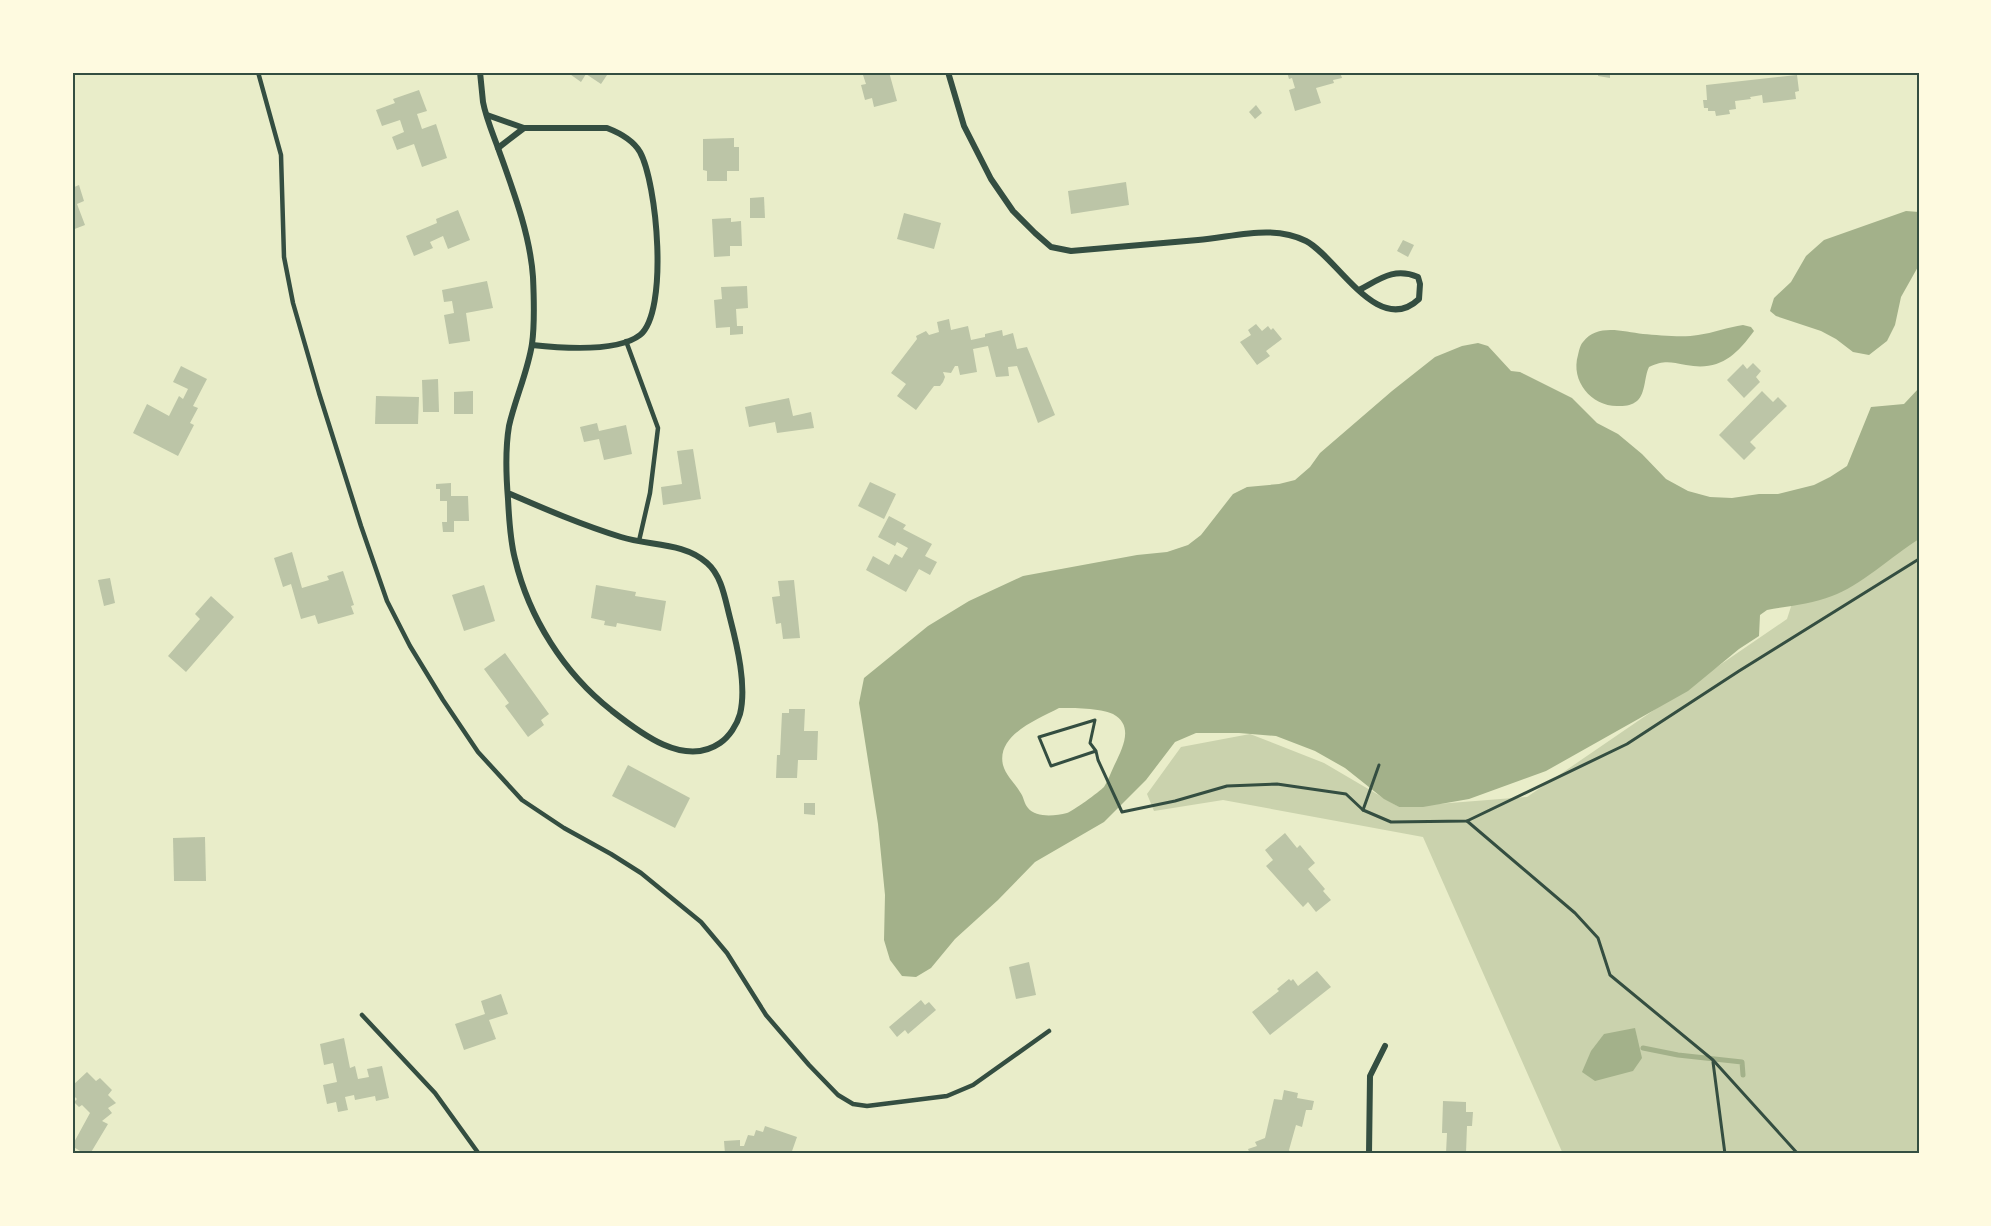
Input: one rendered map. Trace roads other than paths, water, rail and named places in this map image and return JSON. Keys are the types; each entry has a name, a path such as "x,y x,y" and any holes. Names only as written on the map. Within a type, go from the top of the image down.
{"street":[{"path":"480,72 484,105 516,202 531,262 534,297 532,345 515,403 507,442 508,493 511,537 522,581 538,620 568,668 585,689 611,710 653,740 682,750 702,751 717,745 726,738 735,727 741,705 739,663 722,587 713,568 697,555 677,548 639,542 571,520 508,493"},
{"path":"948,72 964,126 991,179 1013,211 1051,248 1071,251 1210,239 1262,232 1285,234 1308,242 1359,290 1381,307 1392,310 1404,309 1413,305 1419,299 1420,284 1418,277 1407,273 1390,273 1359,290"},
{"path":"487,115 524,128 607,128 619,132 639,150 654,204 657,288 649,326 639,336 626,341 573,349 532,345"},
{"path":"498,148 524,128"},
{"path":"1369,1154 1370,1076 1385,1046"}],"lane":[{"path":"258,72 281,155 284,257 293,303 361,526 387,601 410,646 478,752 522,800 640,873 701,922 727,953 766,1015 838,1095 854,1104 867,1106 947,1096 973,1085 1049,1031"},
{"path":"626,341 658,428 650,493 639,542"},
{"path":"362,1015 435,1093 479,1154"}],"waterway":[{"path":"1643,1048 1678,1055 1742,1062 1743,1075"}]}
